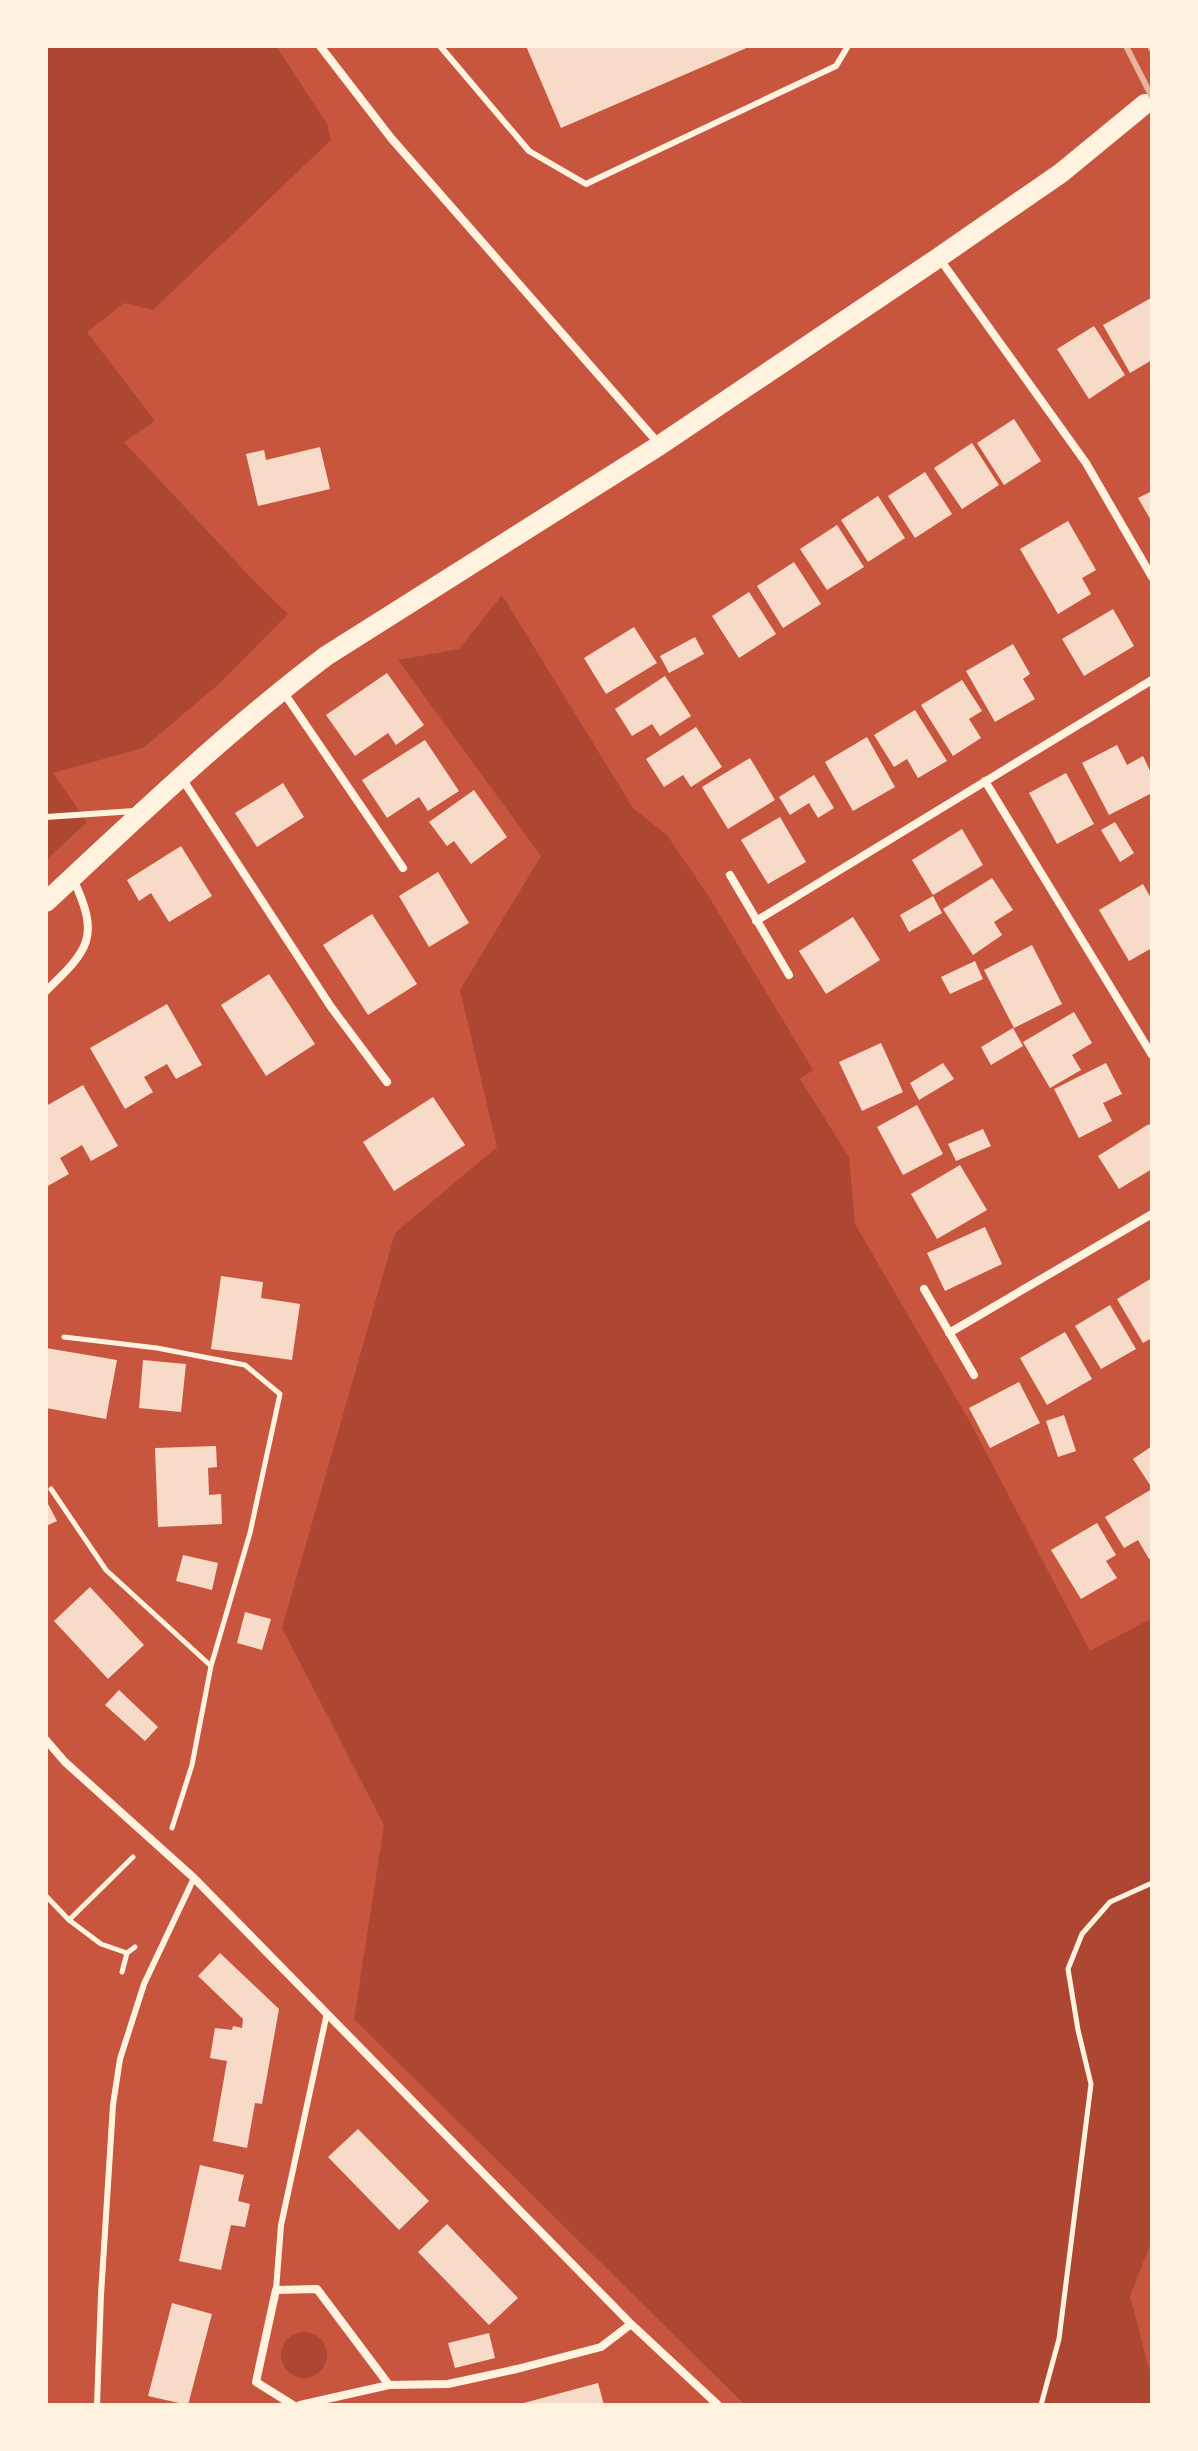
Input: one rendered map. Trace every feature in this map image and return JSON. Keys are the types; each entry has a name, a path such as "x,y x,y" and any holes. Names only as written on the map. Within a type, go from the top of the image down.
{"main road":[{"path":"46,902 147,811 180,776 282,689 333,651 660,445 938,258 1061,173 1145,104"}],"street":[{"path":"320,46 391,138 660,445"},
{"path":"938,258 1086,463 1152,577"},
{"path":"756,921 1152,680"},
{"path":"282,689 403,868"},
{"path":"180,776 331,1007 387,1082"},
{"path":"985,781 1152,1055"},
{"path":"730,875 789,975"},
{"path":"46,991 77,961 88,933 88,911 72,878"},
{"path":"949,1333 1152,1214"},
{"path":"924,1289 974,1375"},
{"path":"46,1740 65,1762 194,1878 631,2324 718,2405"},
{"path":"293,2405 256,2382 276,2290 317,2289 389,2385"},
{"path":"300,2405 389,2385 448,2384 517,2369 601,2347 631,2324"}],"lane":[{"path":"440,46 529,151 586,184 836,66 848,46"},
{"path":"46,817 147,811"},
{"path":"97,2405 113,2105 120,2059 144,1984 194,1878"},
{"path":"276,2290 281,2225 327,2013"}],"path":[{"path":"64,1337 157,1348 245,1365 280,1394 250,1533 211,1666 192,1765 162,1851"},
{"path":"51,1489 106,1570 211,1666"},
{"path":"69,1920 133,1857"},
{"path":"1041,2405 1059,2339 1091,2084 1068,1969 1082,1934 1110,1902 1152,1883"},
{"path":"46,1896 69,1920 101,1944 127,1953"}],"shaded area":[{"path":"46,46 276,46 327,124 331,140 153,310 124,303 87,332 155,421 124,442 288,614 219,684 143,748 53,773 87,822 46,860"},
{"path":"502,595 633,808 667,835 709,897 813,1070 800,1079 849,1157 855,1224 969,1420 1090,1651 1152,1618 1152,2240 1130,2296 1152,2380 1152,2405 745,2405 354,2019 384,1825 282,1628 395,1233 497,1147 460,990 541,856 398,660 459,649"},
{"path":"304,2332 321,2338 327,2355 321,2372 304,2378 287,2372 281,2355 287,2338"}],"building":[{"path":"526,46 751,46 561,128"},
{"path":"1151,298 1152,360 1130,373 1103,325"},
{"path":"1094,326 1125,375 1089,399 1057,349"},
{"path":"1014,419 1041,461 1004,485 977,443"},
{"path":"972,443 999,485 962,509 934,468"},
{"path":"320,447 330,489 258,506 246,454 264,450 266,460"},
{"path":"925,472 952,514 915,538 888,496"},
{"path":"1152,491 1152,522 1138,498"},
{"path":"878,496 905,538 868,562 841,520"},
{"path":"1068,521 1096,570 1082,578 1091,594 1058,614 1020,549"},
{"path":"837,525 864,567 827,590 800,549"},
{"path":"794,562 821,604 783,628 757,586"},
{"path":"749,592 776,634 739,658 712,616"},
{"path":"1113,609 1134,646 1084,676 1062,639"},
{"path":"634,627 657,663 606,694 584,658"},
{"path":"695,637 704,654 669,673 660,656"},
{"path":"1013,644 1030,674 1023,679 1035,699 995,722 966,671"},
{"path":"387,673 424,725 396,745 388,733 355,756 326,715"},
{"path":"665,676 691,716 660,736 652,724 632,736 615,709"},
{"path":"962,680 982,711 969,719 981,738 953,756 921,705"},
{"path":"915,710 947,761 918,778 907,759 894,767 874,735"},
{"path":"696,727 722,767 691,787 683,775 664,787 646,759"},
{"path":"867,737 895,787 853,811 825,762"},
{"path":"425,740 459,791 428,811 419,797 387,818 362,780"},
{"path":"1117,745 1127,765 1143,756 1152,775 1152,793 1109,815 1082,763"},
{"path":"750,758 775,800 728,829 702,787"},
{"path":"1066,773 1094,824 1057,844 1029,793"},
{"path":"814,775 834,808 818,818 809,803 790,815 779,797"},
{"path":"283,783 304,817 257,847 235,813"},
{"path":"474,790 507,837 471,864 454,841 447,846 429,822"},
{"path":"780,817 806,862 768,884 741,840"},
{"path":"1115,822 1134,853 1120,862 1101,830"},
{"path":"962,829 983,865 933,895 912,860"},
{"path":"181,846 212,896 169,922 151,893 139,901 127,880"},
{"path":"438,872 469,923 429,947 399,896"},
{"path":"992,878 1013,910 994,922 1002,935 973,955 943,909"},
{"path":"1143,884 1152,900 1152,948 1129,961 1099,910"},
{"path":"933,896 942,913 909,932 900,915"},
{"path":"372,914 417,984 368,1015 323,945"},
{"path":"853,917 880,960 826,994 799,951"},
{"path":"1032,945 1062,1004 1014,1028 984,970"},
{"path":"975,961 983,979 950,994 941,977"},
{"path":"269,974 315,1044 266,1076 221,1005"},
{"path":"167,1004 202,1065 176,1079 167,1064 144,1077 153,1092 125,1109 90,1048"},
{"path":"1074,1012 1092,1043 1072,1055 1081,1070 1050,1088 1023,1042"},
{"path":"1013,1028 1023,1046 991,1065 981,1047"},
{"path":"881,1043 903,1092 862,1111 839,1062"},
{"path":"943,1063 954,1079 919,1100 910,1083"},
{"path":"1106,1063 1122,1094 1103,1103 1112,1121 1079,1138 1054,1089"},
{"path":"83,1085 118,1146 91,1161 82,1145 60,1158 69,1174 46,1187 46,1106"},
{"path":"433,1097 465,1145 394,1191 363,1142"},
{"path":"917,1105 943,1154 903,1175 877,1127"},
{"path":"1149,1124 1152,1129 1152,1169 1119,1189 1098,1156"},
{"path":"983,1129 991,1146 956,1161 948,1144"},
{"path":"960,1165 987,1210 937,1239 911,1194"},
{"path":"985,1227 1002,1264 945,1291 927,1253"},
{"path":"221,1276 263,1282 261,1298 300,1304 292,1360 211,1349"},
{"path":"1152,1278 1152,1338 1143,1343 1117,1299"},
{"path":"1110,1305 1136,1349 1101,1369 1075,1326"},
{"path":"1065,1332 1092,1379 1047,1405 1020,1358"},
{"path":"46,1348 117,1360 106,1419 46,1408"},
{"path":"143,1360 186,1364 181,1412 139,1408"},
{"path":"1019,1382 1040,1423 990,1448 969,1408"},
{"path":"1064,1415 1076,1451 1058,1457 1046,1421"},
{"path":"216,1446 217,1467 208,1468 209,1495 221,1494 222,1524 158,1527 155,1448"},
{"path":"1152,1446 1152,1488 1133,1459"},
{"path":"1152,1489 1152,1557 1149,1559 1138,1540 1124,1548 1105,1517"},
{"path":"46,1500 57,1521 46,1526"},
{"path":"1097,1523 1116,1555 1106,1561 1117,1578 1081,1599 1051,1550"},
{"path":"183,1555 218,1563 212,1590 176,1581"},
{"path":"90,1587 144,1645 108,1679 54,1621"},
{"path":"245,1612 271,1619 262,1650 237,1643"},
{"path":"119,1690 158,1727 145,1741 105,1705"},
{"path":"220,1953 279,2009 262,2104 255,2103 247,2148 213,2141 227,2061 210,2058 215,2028 242,2028 243,2019 198,1976"},
{"path":"358,2129 429,2201 399,2230 328,2157"},
{"path":"200,2165 244,2175 238,2201 250,2204 245,2227 231,2225 221,2270 179,2261"},
{"path":"447,2224 518,2298 489,2325 418,2252"},
{"path":"172,2303 212,2314 188,2405 148,2396"},
{"path":"489,2333 495,2358 455,2368 448,2343"},
{"path":"598,2383 604,2405 520,2405 520,2404"}],"railway":[{"path":"1126,46 1152,97"},
{"path":"1150,46 1152,50"}]}
